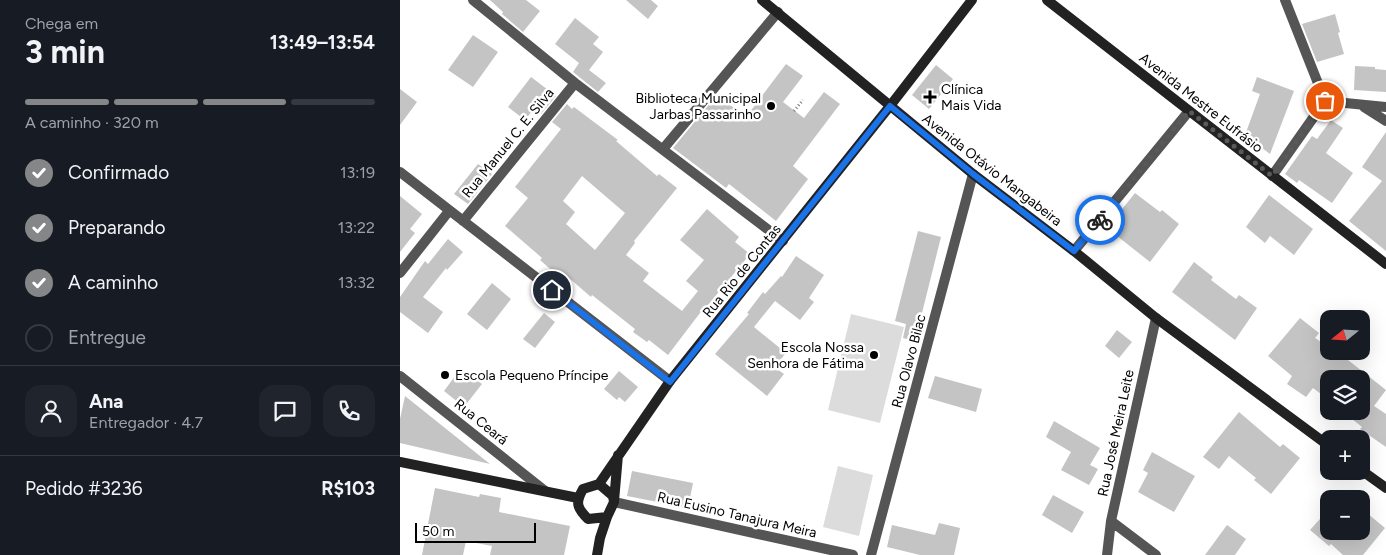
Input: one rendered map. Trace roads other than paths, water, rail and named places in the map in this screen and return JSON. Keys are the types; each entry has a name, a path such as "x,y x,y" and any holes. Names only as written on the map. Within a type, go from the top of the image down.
{"street":[{"path":"473,0 576,83 784,241"},
{"name":"Avenida Otávio Mangabeira","path":"762,0 973,174 1074,251 1156,318 1320,439"},
{"name":"Rua Rio de Contas","path":"598,484 670,382 784,241 972,0"},
{"name":"Avenida Mestre Eufrásio","path":"1047,0 1386,264"},
{"path":"1285,0 1325,101"},
{"path":"663,149 778,12"},
{"name":"Rua Manuel C. E. Silva","path":"463,221 576,83"},
{"path":"1325,101 1386,107"},
{"path":"1272,176 1325,101"},
{"path":"1362,105 1386,121"},
{"path":"1074,251 1189,111"},
{"path":"400,172 670,382"},
{"name":"Rua Olavo Bilac","path":"871,555 973,174"},
{"path":"400,273 449,211"},
{"name":"Rua José Meira Leite","path":"1107,555 1110,521 1156,318"},
{"name":"Rua Ceará","path":"400,376 545,491"},
{"path":"597,555 600,538 614,502 618,454"},
{"path":"400,462 578,498"},
{"path":"1370,476 1386,488"},
{"path":"600,538 588,519 579,510 578,498 583,489 598,484 613,496 614,502"},
{"name":"Rua Eusino Tanajura Meira","path":"614,502 854,555"},
{"path":"588,519 607,517"},
{"path":"1110,521 1156,555"}],"place":[{"name":"Clínica Mais Vida","path":"930,97"},
{"name":"Biblioteca Municipal Jarbas Passarinho","path":"771,106"},
{"name":"Escola Nossa Senhora de Fátima","path":"874,355"},
{"name":"Escola Pequeno Príncipe","path":"445,375"}]}
